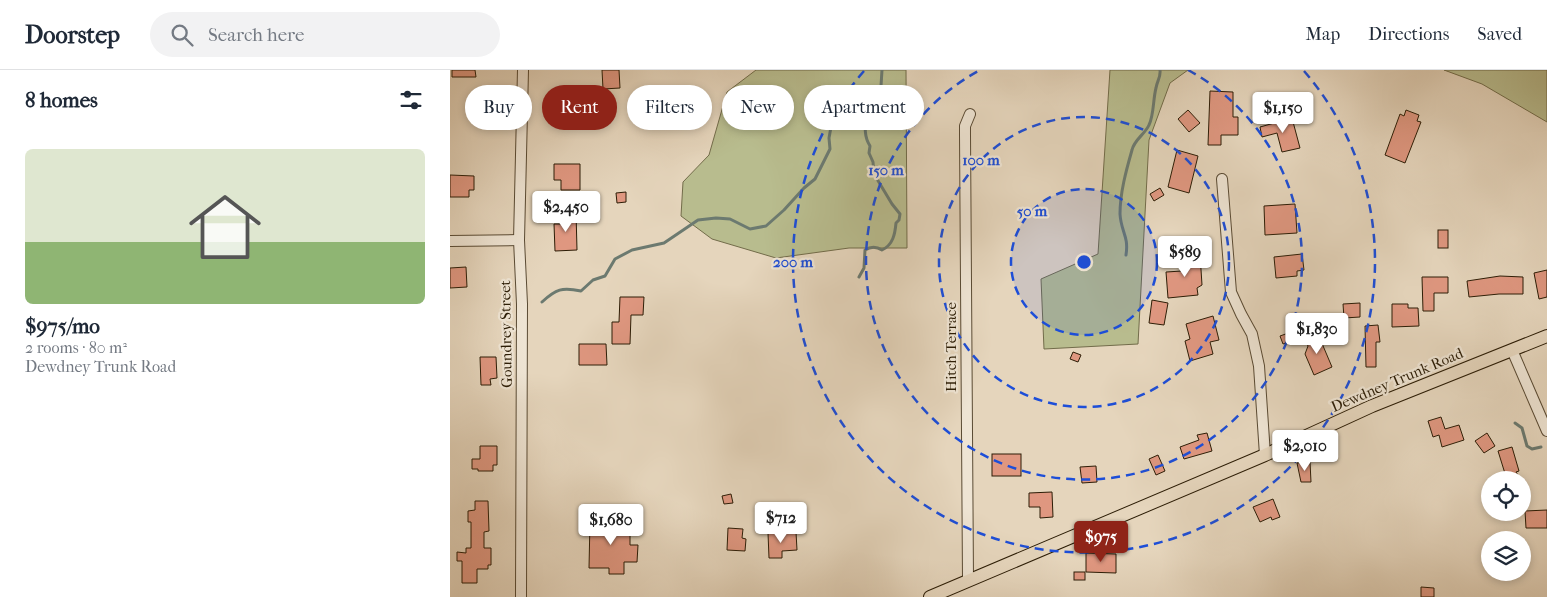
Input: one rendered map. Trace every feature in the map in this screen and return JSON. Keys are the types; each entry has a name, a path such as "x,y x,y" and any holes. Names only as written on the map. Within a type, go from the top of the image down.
{"main road":[{"name":"Dewdney Trunk Road","path":"930,597 1265,455 1372,406 1547,336"}],"street":[{"name":"Goundrey Street","path":"521,597 522,304 519,240 523,70"},
{"name":"Hitch Terrace","path":"968,580 965,126 970,114"},
{"path":"1222,179 1231,292 1240,314 1252,334 1259,366 1265,455"},
{"path":"450,241 519,240"},
{"path":"1512,350 1547,430"}],"green space":[{"path":"756,70 906,70 906,85 804,85 804,130 906,130 907,248 849,248 776,258 712,239 681,216 683,182 709,155 722,110 722,130 794,130 794,85 736,85"},
{"path":"1110,70 1188,70 1170,83 1149,140 1138,344 1044,349 1041,279 1098,254"},
{"path":"1444,70 1547,70 1547,122 1482,84"}],"building":[{"path":"452,70 475,70 476,77 452,77"},
{"path":"602,70 619,70 620,88 617,88 617,85 603,85"},
{"path":"1210,91 1233,92 1233,117 1238,117 1238,135 1221,135 1221,145 1208,145"},
{"path":"1188,110 1200,123 1189,132 1178,119"},
{"path":"1406,110 1419,115 1417,121 1421,122 1405,163 1385,155 1400,114 1404,116"},
{"path":"1292,118 1300,148 1282,152 1277,133 1262,137 1260,127"},
{"path":"1177,150 1198,156 1189,193 1168,187"},
{"path":"554,164 580,164 580,190 561,190 561,180 554,180"},
{"path":"450,175 474,176 474,190 469,190 469,197 450,197"},
{"path":"1160,188 1164,195 1154,201 1150,194"},
{"path":"626,192 626,202 617,203 616,193"},
{"path":"1295,204 1297,233 1265,235 1264,206"},
{"path":"564,212 576,212 577,250 555,251 554,224 564,224"},
{"path":"1438,230 1448,230 1448,248 1438,248"},
{"path":"1200,254 1202,285 1197,288 1198,295 1168,298 1166,272 1182,271 1181,255"},
{"path":"1302,254 1304,270 1297,271 1297,276 1276,278 1274,257"},
{"path":"466,267 467,287 450,288 450,268"},
{"path":"1547,270 1547,297 1539,299 1534,273"},
{"path":"1500,276 1523,277 1523,294 1469,297 1467,281"},
{"path":"1422,277 1448,277 1448,293 1434,293 1434,311 1423,311"},
{"path":"620,297 644,297 643,315 631,315 630,344 612,344 612,322 619,322"},
{"path":"1152,300 1168,303 1164,325 1149,323"},
{"path":"1360,303 1360,317 1344,318 1343,304"},
{"path":"1392,304 1408,304 1408,308 1418,308 1419,326 1392,327"},
{"path":"1213,316 1219,340 1210,342 1213,354 1190,361 1185,341 1190,339 1186,324"},
{"path":"1378,325 1380,342 1376,342 1376,367 1366,367 1365,326"},
{"path":"1294,331 1297,339 1283,344 1280,336"},
{"path":"1318,334 1332,367 1314,375 1305,354 1308,346 1305,339"},
{"path":"579,344 606,344 607,365 579,365"},
{"path":"1073,352 1081,355 1078,362 1070,359"},
{"path":"480,357 496,357 497,378 490,379 491,385 481,385"},
{"path":"1441,417 1445,429 1459,425 1464,440 1442,447 1439,435 1433,437 1428,421"},
{"path":"1207,433 1212,451 1184,459 1180,447 1199,440 1197,435"},
{"path":"1487,433 1495,446 1484,453 1475,441"},
{"path":"480,446 497,446 497,465 493,465 493,471 472,469 472,459 480,459"},
{"path":"1512,447 1519,471 1504,471 1498,451"},
{"path":"992,454 1021,454 1021,476 992,476"},
{"path":"1158,455 1165,471 1156,475 1149,459"},
{"path":"1310,462 1311,482 1301,482 1297,463"},
{"path":"1096,466 1097,482 1082,483 1080,467"},
{"path":"1052,492 1053,517 1040,518 1040,507 1029,507 1029,493"},
{"path":"731,494 733,503 724,504 722,496"},
{"path":"1273,499 1280,517 1272,520 1271,517 1260,522 1253,507"},
{"path":"475,501 488,501 489,531 484,532 484,548 491,548 491,565 488,565 488,569 477,569 477,583 462,583 462,561 457,561 457,552 466,553 466,548 471,548 471,522 468,522 468,511 475,510"},
{"path":"1547,510 1547,528 1526,528 1526,521 1531,521 1531,511"},
{"path":"590,521 630,522 630,545 638,545 637,562 624,562 624,574 609,574 609,568 589,568"},
{"path":"728,528 743,529 742,538 746,539 745,551 727,550"},
{"path":"796,532 797,550 782,551 782,558 769,558 768,533"},
{"path":"1086,553 1116,554 1116,573 1086,572"},
{"path":"1074,572 1085,572 1085,580 1074,580"},
{"path":"1421,587 1434,588 1434,597 1421,597"}],"waterway":[{"path":"542,302 551,294 560,290 581,291 593,280 605,276 615,259 632,250 664,243 698,220 730,219 750,229 766,226 815,179 830,149 831,127 844,118 862,112 881,86 882,70"},
{"path":"1126,255 1126,238 1120,214 1122,190 1133,146 1151,121 1160,70"},
{"path":"859,277 864,268 865,250 874,247 882,250 889,245 893,239 900,214 874,174 873,162 869,153 870,146 865,130"},
{"path":"1515,423 1522,428 1527,446 1532,449 1541,447"}]}
